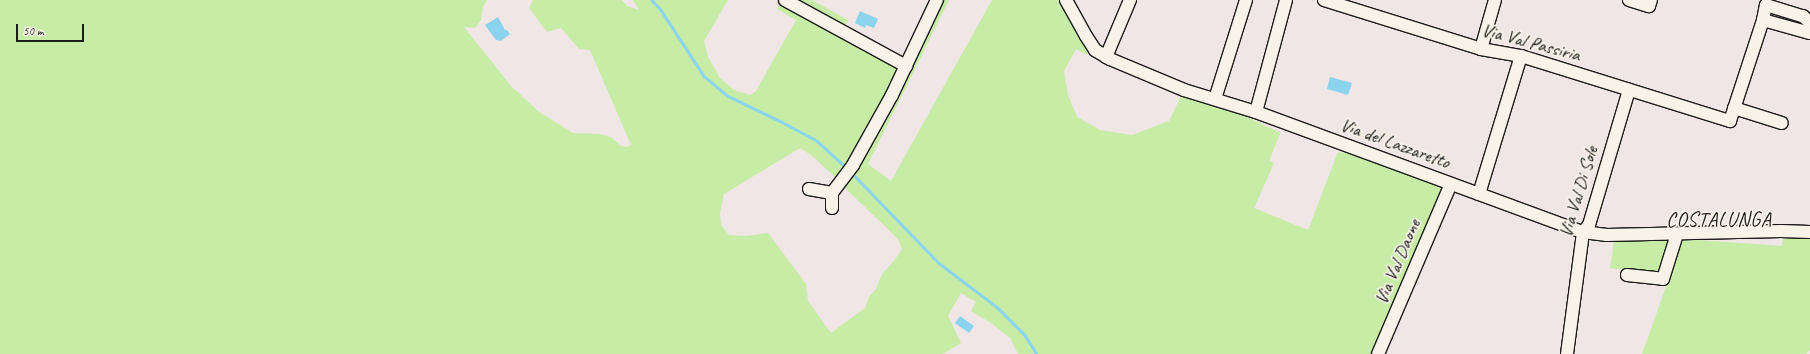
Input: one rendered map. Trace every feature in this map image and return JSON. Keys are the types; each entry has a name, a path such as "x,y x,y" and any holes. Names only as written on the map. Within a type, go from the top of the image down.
{"street":[{"path":"785,0 906,66"},
{"path":"832,208 832,193 844,179 853,164 906,66 937,0"},
{"name":"Via del Lazzaretto","path":"1066,0 1095,50 1106,57 1184,90 1256,112 1583,232 1607,235 1716,232 1810,232"},
{"path":"1106,57 1130,0"},
{"path":"1215,99 1246,0"},
{"path":"1256,112 1286,0"},
{"name":"Via Val Passiria","path":"1324,0 1481,49 1521,56 1730,121 1734,108"},
{"path":"1481,49 1495,0"},
{"path":"1629,0 1649,6 1651,0"},
{"path":"1782,123 1734,108 1763,20 1766,5 1803,16 1810,23"},
{"path":"1763,20 1810,33"},
{"path":"1479,194 1521,56"},
{"name":"Via Val Di Sole","path":"1567,354 1583,232 1589,225 1629,90"},
{"name":"Via Val Daone","path":"1378,354 1451,184"},
{"path":"809,189 832,193"},
{"path":"1627,275 1663,279 1677,234"}],"green space":[{"path":"0,0 487,0 483,7 481,20 475,28 464,27 511,86 539,112 573,133 600,134 611,137 621,146 627,147 631,145 590,50 579,49 561,28 547,32 529,8 533,0 622,0 627,6 639,10 633,0 728,0 704,41 708,57 720,78 734,90 750,95 756,91 796,20 777,9 782,0 812,0 848,20 845,27 898,66 900,71 854,151 835,177 811,155 800,148 724,194 720,213 721,225 729,235 747,236 768,233 806,284 808,301 831,333 865,308 869,297 876,289 882,274 902,249 898,239 845,188 859,168 941,0 949,0 868,164 891,181 992,0 1062,0 1090,50 1087,55 1076,49 1064,71 1068,95 1077,117 1100,130 1132,135 1169,121 1182,94 1245,116 1279,132 1280,134 1269,161 1274,163 1254,208 1308,230 1338,152 1359,155 1440,186 1444,190 1371,354 1018,354 1010,338 991,323 971,311 976,302 961,293 948,316 961,343 943,354 0,354"},
{"path":"1783,237 1810,238 1810,350 1806,354 1642,354 1683,239 1782,246"},
{"path":"1670,240 1660,274 1610,268 1614,241"}],"water":[{"path":"860,11 878,19 874,28 866,25 865,28 855,23"},
{"path":"498,17 505,30 507,30 510,34 501,41 496,40 485,25"},
{"path":"1330,77 1352,83 1348,95 1327,89"},
{"path":"960,316 974,326 969,333 955,323"}],"waterway":[{"path":"652,0 661,10 704,76 728,96 817,141 847,168"},
{"path":"852,173 939,263 997,307 1025,335 1037,354"}],"district":[{"name":"COSTALUNGA","path":"1719,219"}]}
